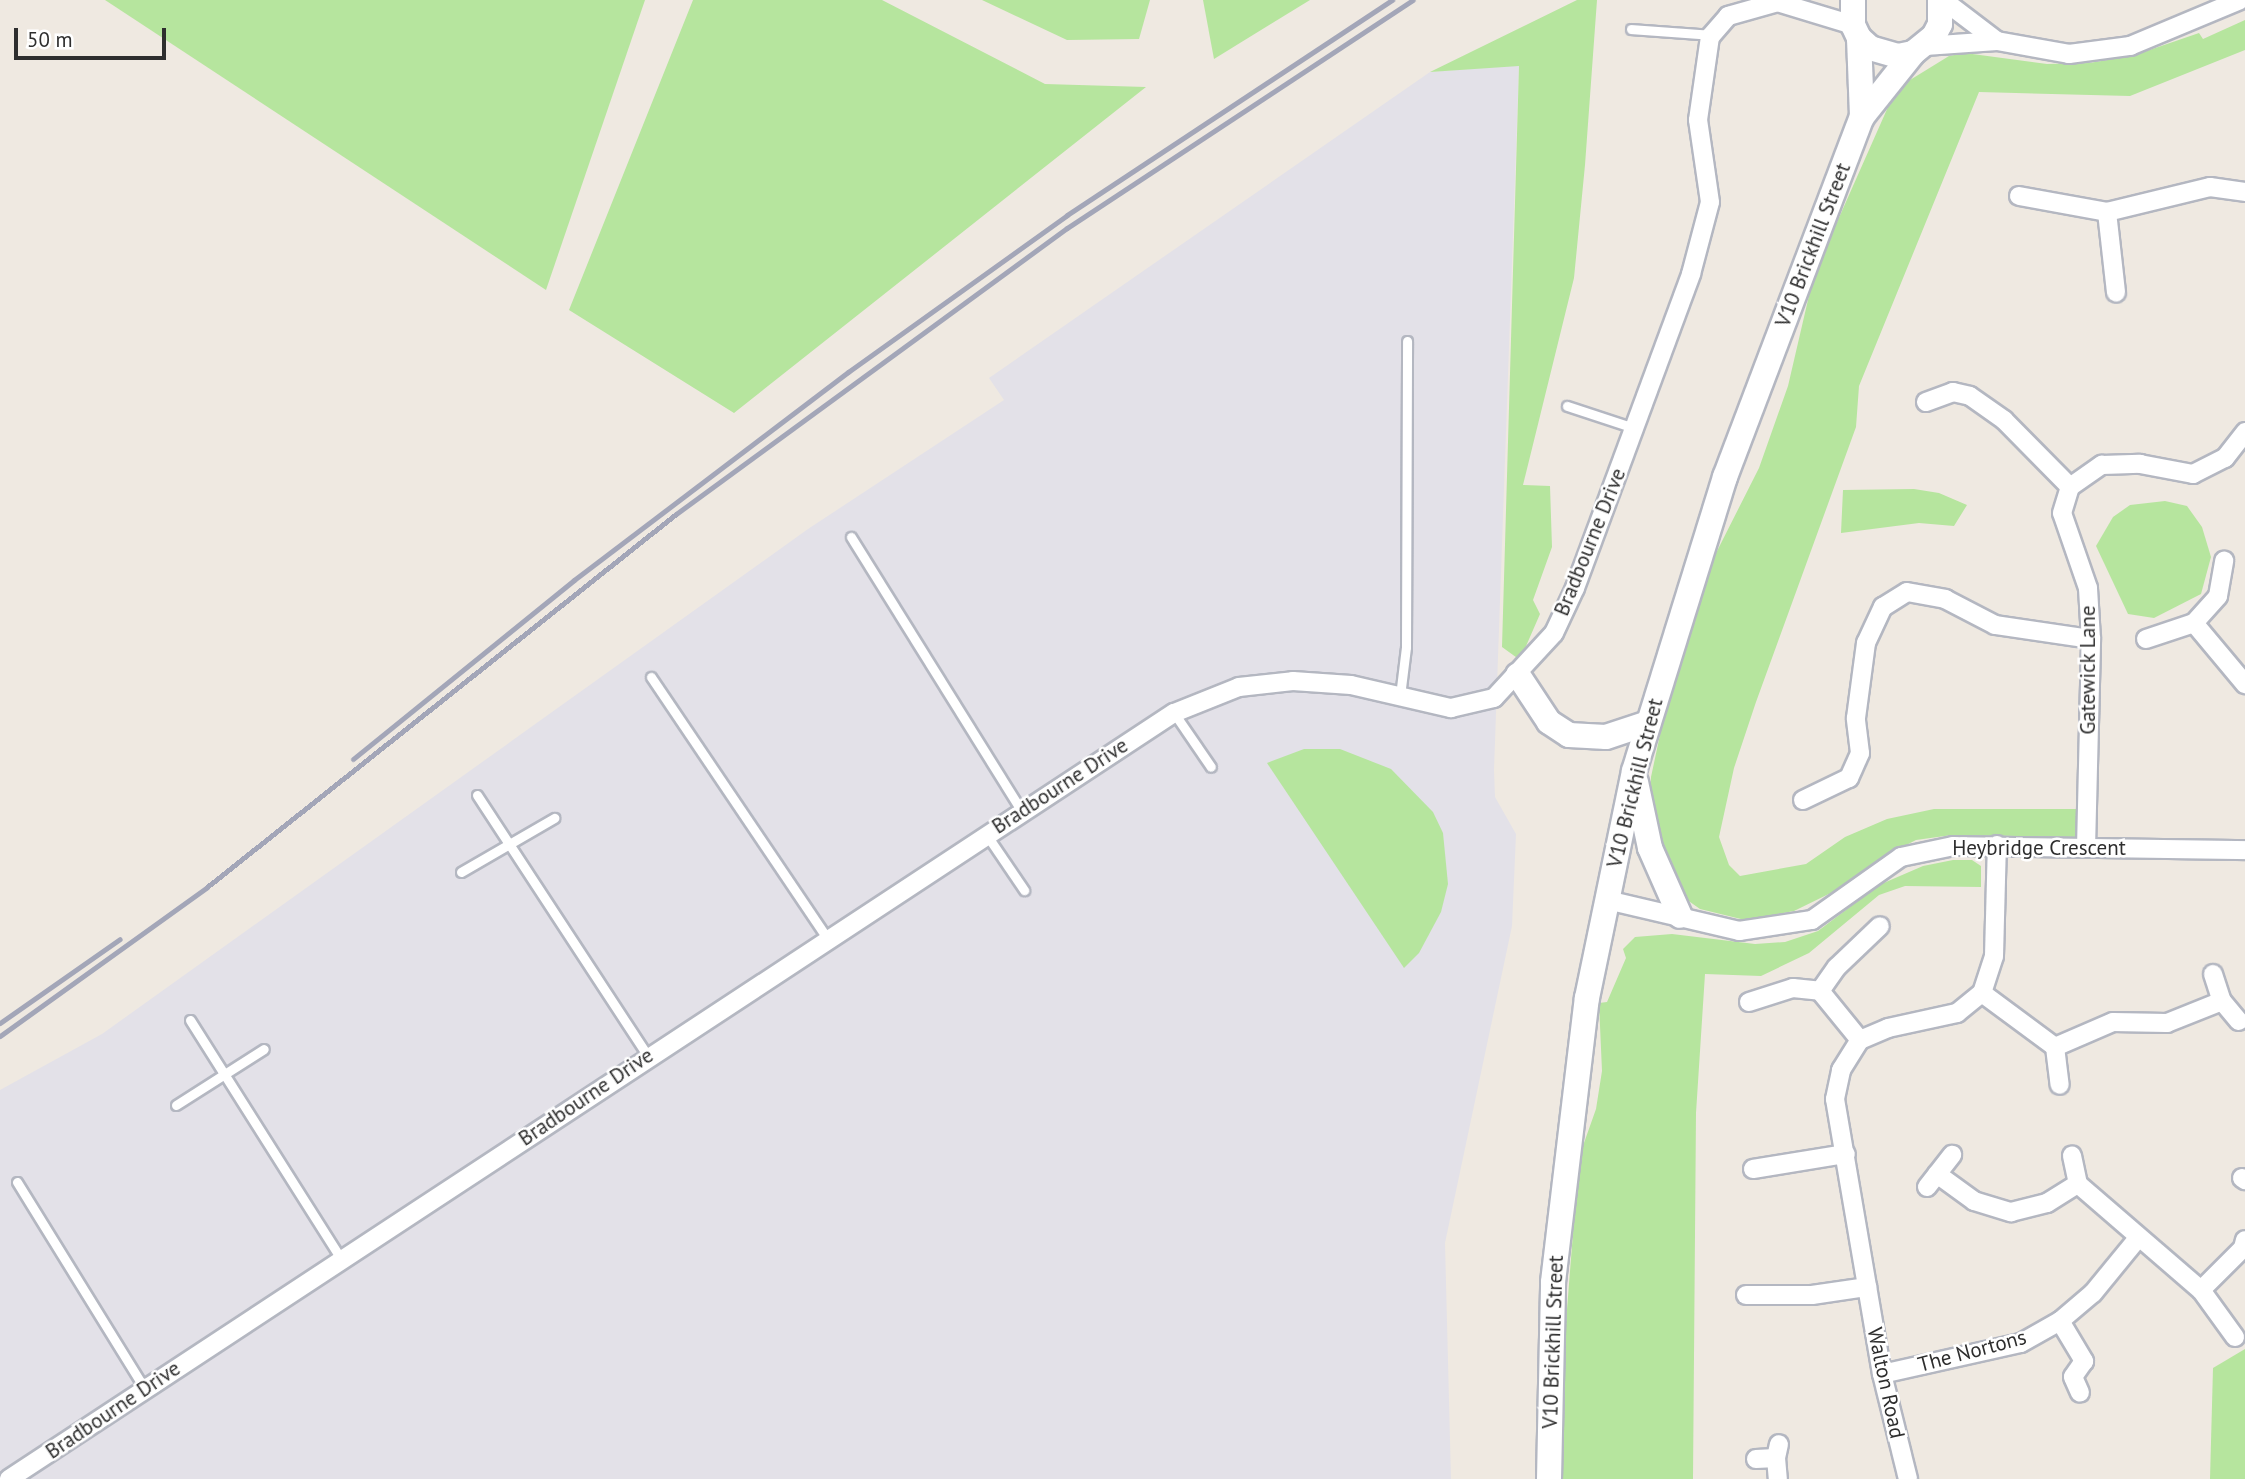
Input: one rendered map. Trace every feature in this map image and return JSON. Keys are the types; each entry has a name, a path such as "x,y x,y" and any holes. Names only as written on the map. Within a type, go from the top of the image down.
{"street":[{"name":"V10 Brickhill Street","path":"1853,0 1862,117"},
{"name":"V10 Brickhill Street","path":"1549,1479 1553,1282 1587,998 1634,771 1725,477 1862,117 1940,24 1942,0"},
{"path":"1942,0 1997,41"},
{"path":"1712,35 1728,16 1781,1 1856,31 1884,55 1997,41 2069,54 2130,46 2240,0"},
{"name":"Bradbourne Drive","path":"9,1479 1021,810 1174,713 1239,687 1293,681 1351,685 1451,708 1494,698 1554,633 1575,588 1691,274 1710,202 1698,120 1712,35"},
{"path":"2019,196 2107,212 2210,187 2245,192"},
{"path":"2107,212 2116,292"},
{"path":"1926,402 1953,392 1970,396 2004,420 2070,487 2102,465 2140,464 2193,474 2225,458 2245,432"},
{"name":"Gatewick Lane","path":"2070,487 2062,513 2069,545 2088,588 2091,639 2085,848"},
{"path":"2147,639 2194,623 2218,596 2224,561"},
{"path":"1803,800 1849,778 1860,753 1856,718 1866,643 1883,607 1907,592 1945,599 1995,625 2091,639"},
{"path":"2194,623 2245,684"},
{"path":"1518,675 1549,722 1569,735 1606,737 1648,723"},
{"path":"1634,771 1650,848 1680,916"},
{"path":"1748,1002 1793,988 1820,991 1860,1040 1888,1028 1957,1013 1982,993 1994,956 1997,845"},
{"name":"Heybridge Crescent","path":"1607,900 1739,930 1812,920 1901,857 1953,846 2245,850"},
{"path":"1820,991 1880,926"},
{"path":"2213,974 2222,1001 2239,1021"},
{"path":"1982,993 2055,1047 2060,1085"},
{"path":"2055,1047 2113,1022 2166,1023 2222,1001"},
{"name":"Walton Road","path":"1860,1040 1840,1070 1835,1099 1882,1374 1908,1479"},
{"path":"1753,1169 1846,1154"},
{"path":"1952,1155 1932,1181 1974,1201 2011,1212 2047,1203 2078,1184"},
{"path":"2072,1156 2078,1184 2137,1238 2201,1290 2235,1337"},
{"name":"The Nortons","path":"1882,1374 2021,1342 2060,1321 2093,1293 2137,1238"},
{"path":"2201,1290 2244,1248 2245,1240"},
{"path":"1746,1296 1812,1295 1867,1287"},
{"path":"2060,1321 2084,1361 2073,1377 2080,1393"},
{"path":"1756,1460 1777,1451 1778,1479"}],"lane":[{"path":"1631,29 1712,35"},
{"path":"1399,696 1406,647 1407,341"},
{"path":"1567,406 1634,428"},
{"path":"851,537 1021,810"},
{"path":"651,677 827,938"},
{"path":"1174,713 1211,767"},
{"path":"477,795 648,1056"},
{"path":"461,872 554,818"},
{"path":"986,834 1024,890"},
{"path":"190,1020 341,1259"},
{"path":"176,1105 264,1049"},
{"path":"17,1182 145,1389"}],"shaded area":[{"path":"1519,65 1494,770 1495,797 1516,834 1512,926 1445,1243 1451,1479 0,1479 0,1090 102,1034 808,529 1004,400 989,378 1430,72"}],"green space":[{"path":"105,0 645,0 546,290"},
{"path":"693,0 882,0 1045,84 1146,87 734,413 569,310"},
{"path":"982,0 1150,0 1139,39 1067,40"},
{"path":"1203,0 1310,0 1214,59"},
{"path":"1577,0 1597,0 1585,165 1574,278 1523,485 1550,486 1552,547 1533,600 1540,614 1520,660 1502,647 1519,66 1430,72"},
{"path":"2245,20 2245,50 2130,96 1979,92 1859,386 1856,427 1756,702 1734,768 1719,837 1729,865 1740,876 1806,864 1845,837 1887,819 1934,809 2076,809 2076,837 1952,835 1916,840 1883,857 1841,888 1794,911 1745,920 1700,909 1683,897 1649,813 1651,777 1673,674 1713,559 1759,468 1788,386 1814,274 1888,107 1910,80 1949,56 1965,53 2047,64 2089,63 2132,56 2199,33 2203,39"},
{"path":"1914,489 1939,493 1967,505 1954,526 1919,523 1841,533 1843,490"},
{"path":"2165,501 2187,506 2202,527 2211,557 2201,594 2154,618 2128,614 2096,546 2113,517 2130,505"},
{"path":"1304,749 1340,749 1391,769 1433,812 1443,833 1448,884 1441,912 1419,953 1404,968 1267,763"},
{"path":"1953,860 1972,860 1981,866 1981,887 1905,886 1879,895 1809,953 1761,976 1705,974 1696,1113 1693,1479 1562,1479 1563,1360 1579,1157 1596,1109 1602,1071 1599,1003 1607,1002 1626,958 1623,949 1635,937 1672,934 1755,944 1785,942 1818,931 1879,885 1923,866"},
{"path":"2245,1349 2245,1479 2210,1479 2213,1368"}],"railway":[{"path":"353,759 574,580 848,372 1067,215 1392,0"},
{"path":"0,1036 207,887 676,514 1067,228 1413,0"},
{"path":"0,1023 120,939"}]}
